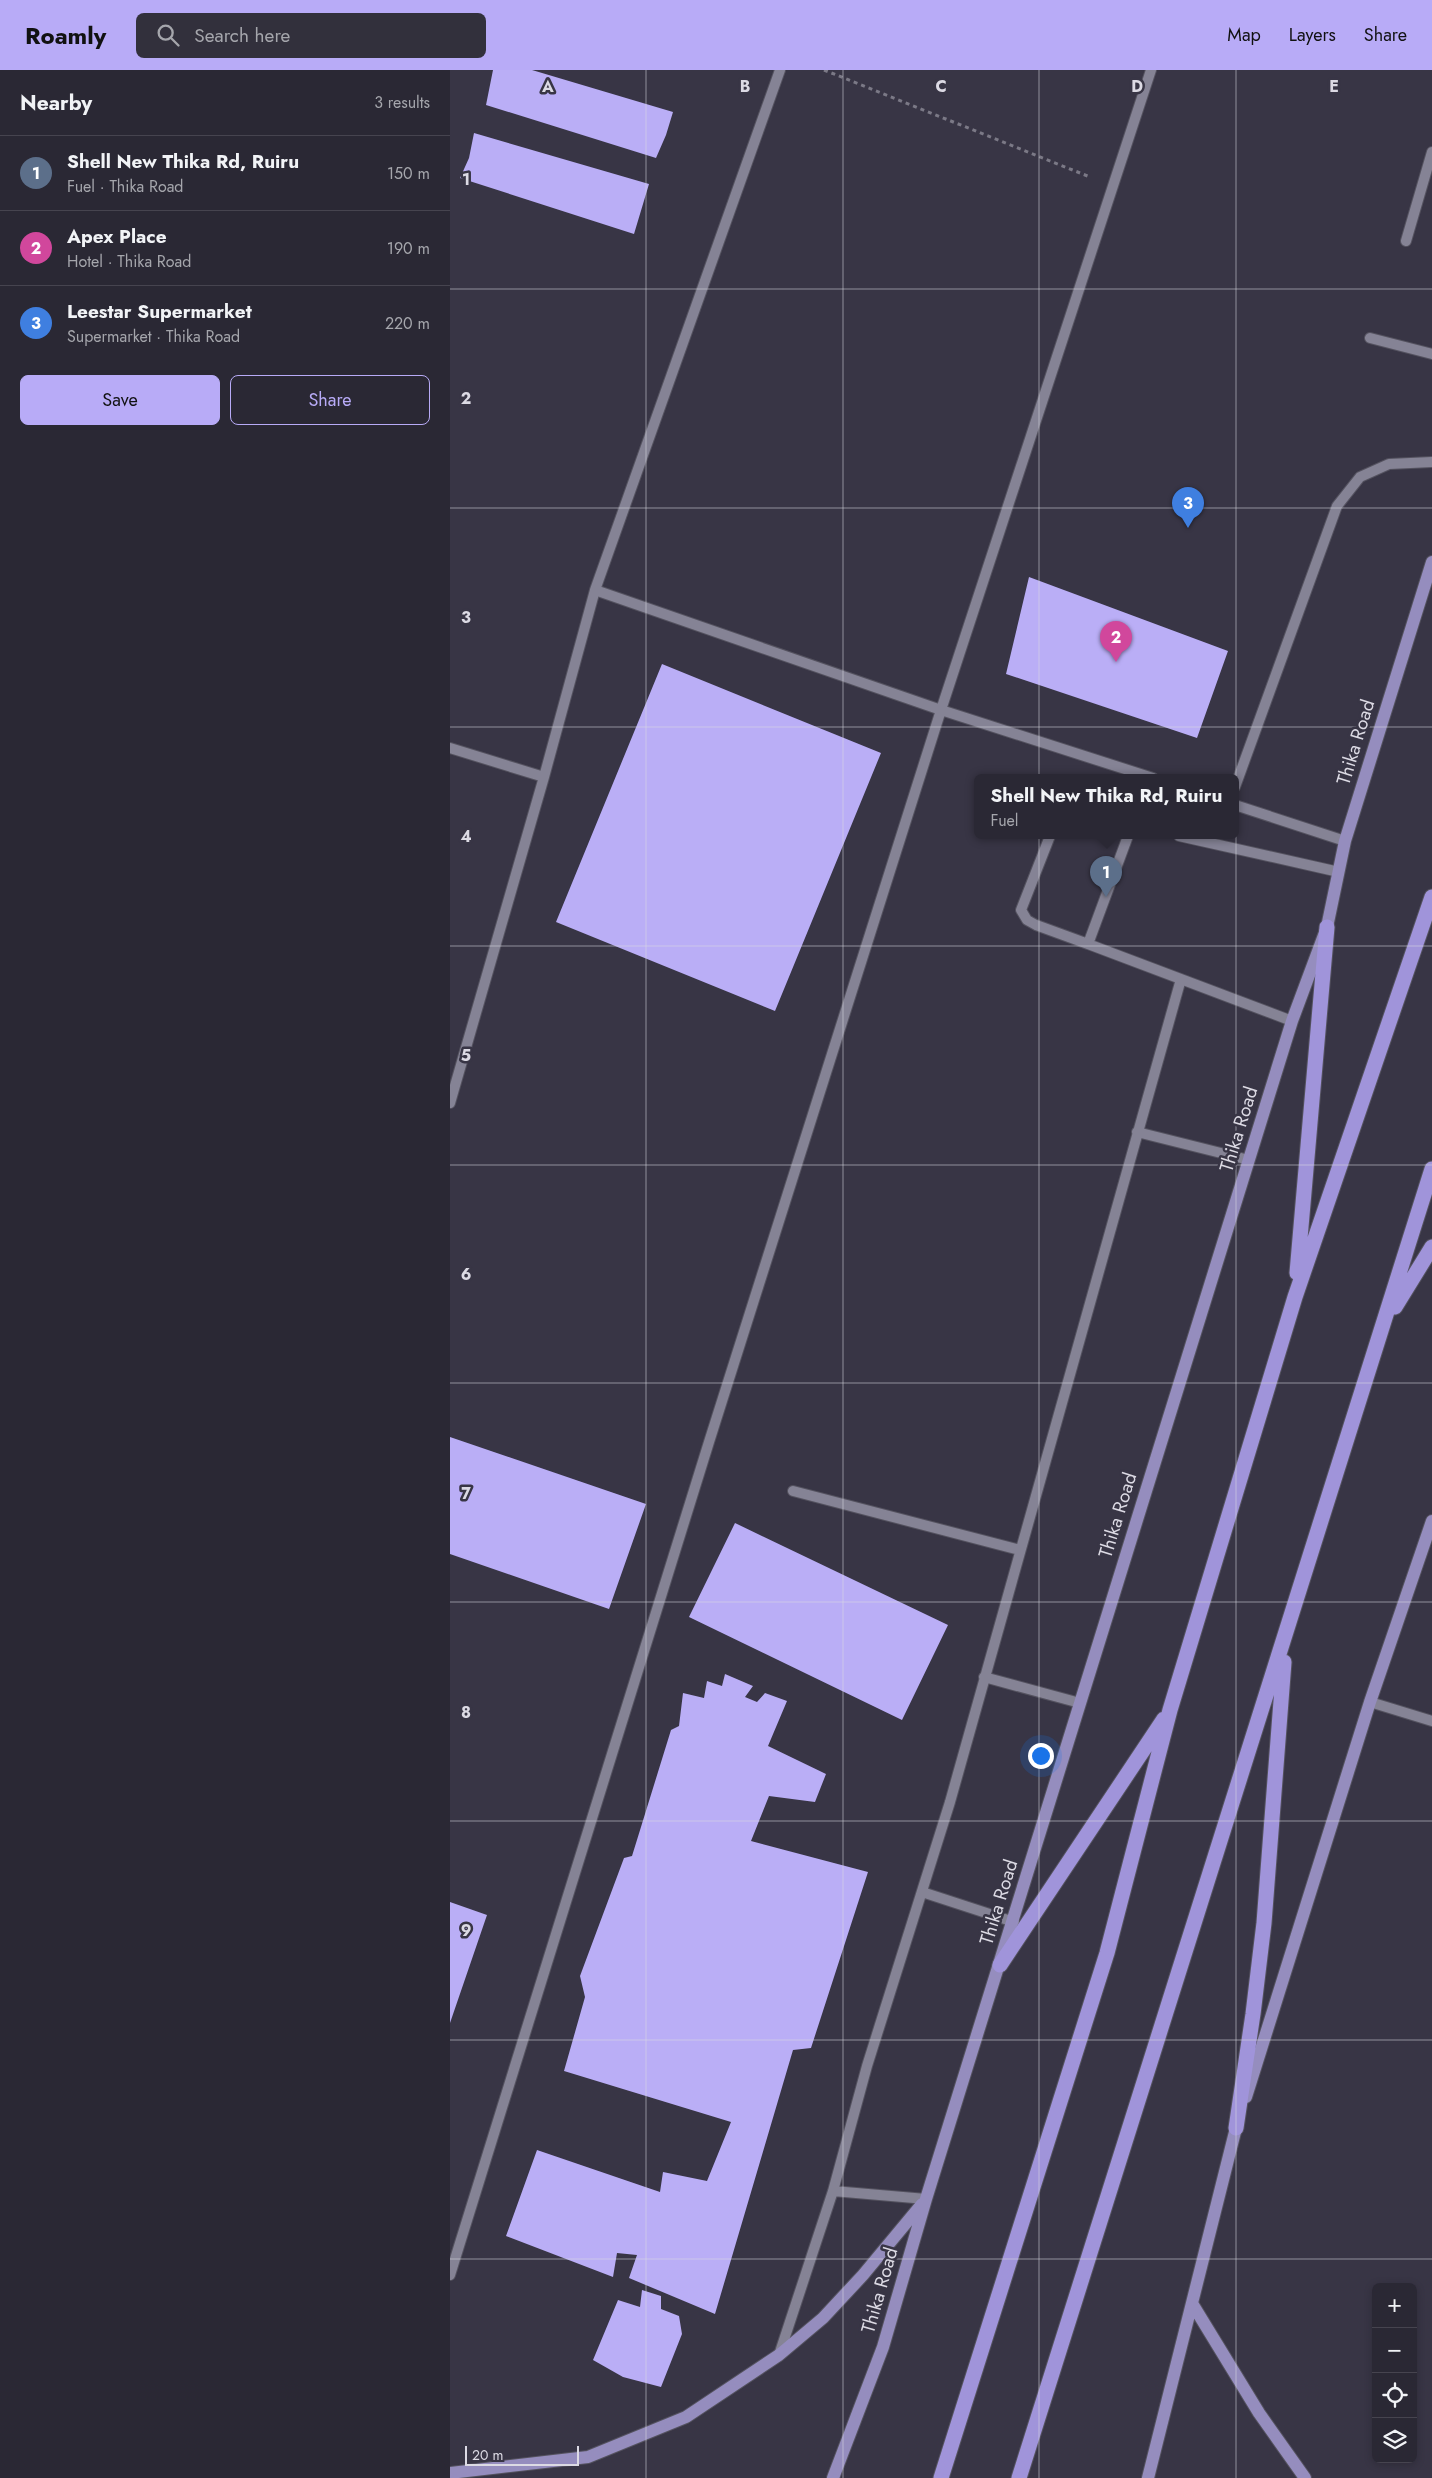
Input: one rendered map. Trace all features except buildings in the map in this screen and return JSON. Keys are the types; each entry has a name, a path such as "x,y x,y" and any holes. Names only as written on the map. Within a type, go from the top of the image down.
{"highway":[{"path":"941,2478 1107,1953 1170,1710 1294,1297 1432,897"},
{"path":"1294,1297 1327,927"},
{"path":"1019,2478 1178,1970 1286,1638 1432,1169"},
{"path":"1382,1328 1432,1247"},
{"path":"1236,2128 1254,2014 1264,1924 1286,1638"},
{"path":"1000,1966 1170,1710"}],"main road":[{"name":"Thika Road","path":"833,2478 883,2347 926,2199 1014,1922 1080,1703 1292,1021 1327,927 1345,841 1432,562"},
{"path":"1148,2478 1194,2305 1236,2128 1370,1702 1432,1521"},
{"path":"450,2473 588,2457 686,2416 779,2355 823,2318 863,2275 926,2199"},
{"path":"1194,2305 1259,2413 1305,2478"}],"street":[{"path":"450,1103 544,777 595,590 780,70"},
{"path":"450,2275 708,1442 941,710 1111,185 1151,70"},
{"path":"1406,241 1432,152"},
{"path":"1370,338 1432,354"},
{"path":"1239,776 1338,506 1360,477 1389,464 1432,462"},
{"path":"595,590 941,710 1140,774"},
{"path":"450,748 544,777"},
{"path":"1239,806 1345,841"},
{"path":"1049,839 1021,910 1027,920 1292,1021"},
{"path":"1088,944 1127,839"},
{"path":"1192,839 1339,872"},
{"path":"779,2355 833,2191 867,2066 950,1802 1181,979"},
{"path":"1137,1132 1249,1160"},
{"path":"793,1491 1020,1550"},
{"path":"984,1677 1080,1703"},
{"path":"1370,1702 1432,1721"},
{"path":"922,1892 1014,1922"},
{"path":"833,2191 926,2199"}],"path":[{"path":"824,70 1111,185"}],"place":[{"name":"Leestar Supermarket","path":"1188,528"},
{"name":"Apex Place","path":"1116,662"},
{"name":"Shell New Thika Rd, Ruiru","path":"1106,897"}]}
